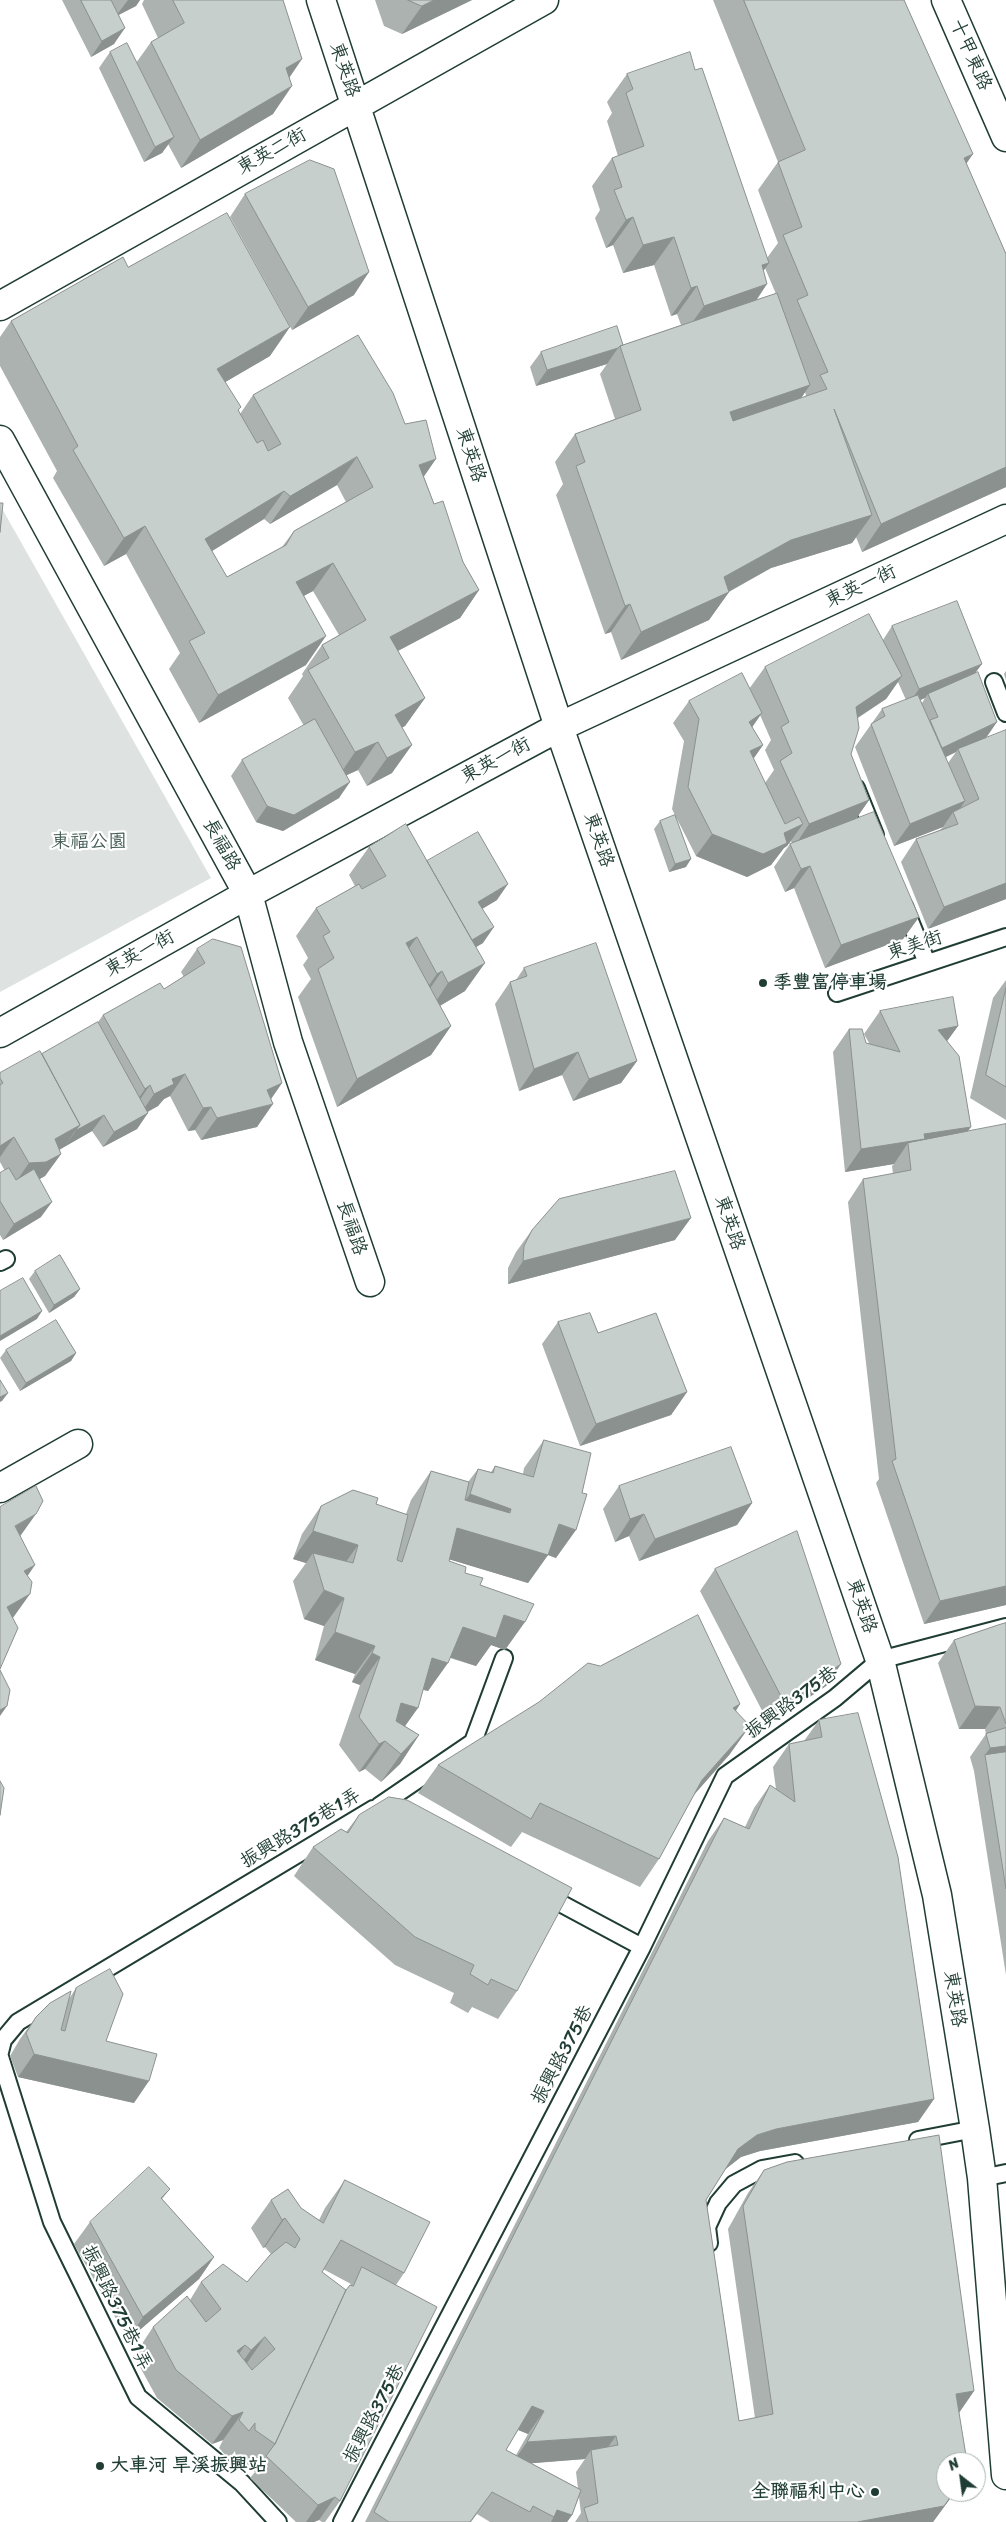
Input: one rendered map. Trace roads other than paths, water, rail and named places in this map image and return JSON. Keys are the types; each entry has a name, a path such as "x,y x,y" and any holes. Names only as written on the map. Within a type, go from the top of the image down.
{"street":[{"name":"東英路","path":"320,0 559,727 880,1660 937,1895 975,2129 994,2176 1006,2475"},
{"name":"東英二街","path":"0,306 544,0"},
{"name":"十甲東路","path":"946,0 1006,136"},
{"name":"長福路","path":"0,440 248,894 288,1042 370,1282"},
{"name":"東英一街","path":"0,1032 248,894 559,727 1006,519"},
{"path":"0,1488 78,1444"}],"lane":[{"path":"994,682 1006,713"},
{"path":"851,776 880,847"},
{"path":"898,892 927,963"},
{"name":"東美街","path":"837,992 1006,937"},
{"path":"880,1660 1006,1627"},
{"path":"379,1806 474,1742 504,1658"},
{"name":"振興路375巷","path":"342,2522 642,1947 726,1776 835,1698 880,1660"},
{"name":"振興路375巷1弄","path":"0,2052 3,2040 18,2022 379,1806 396,1815"},
{"path":"528,1886 642,1947"},
{"name":"振興路375巷1弄","path":"0,2057 52,2222 138,2397 242,2483 278,2522"},
{"path":"907,2142 975,2129"},
{"path":"711,2256 706,2227 718,2203 734,2184 762,2169 810,2160"}],"place":[{"name":"季豐富停車場","path":"763,983"},
{"name":"大車河 旱溪振興站","path":"100,2466"},
{"name":"全聯福利中心","path":"875,2492"}],"park label":[{"name":"東福公園","path":"89,842"}]}
